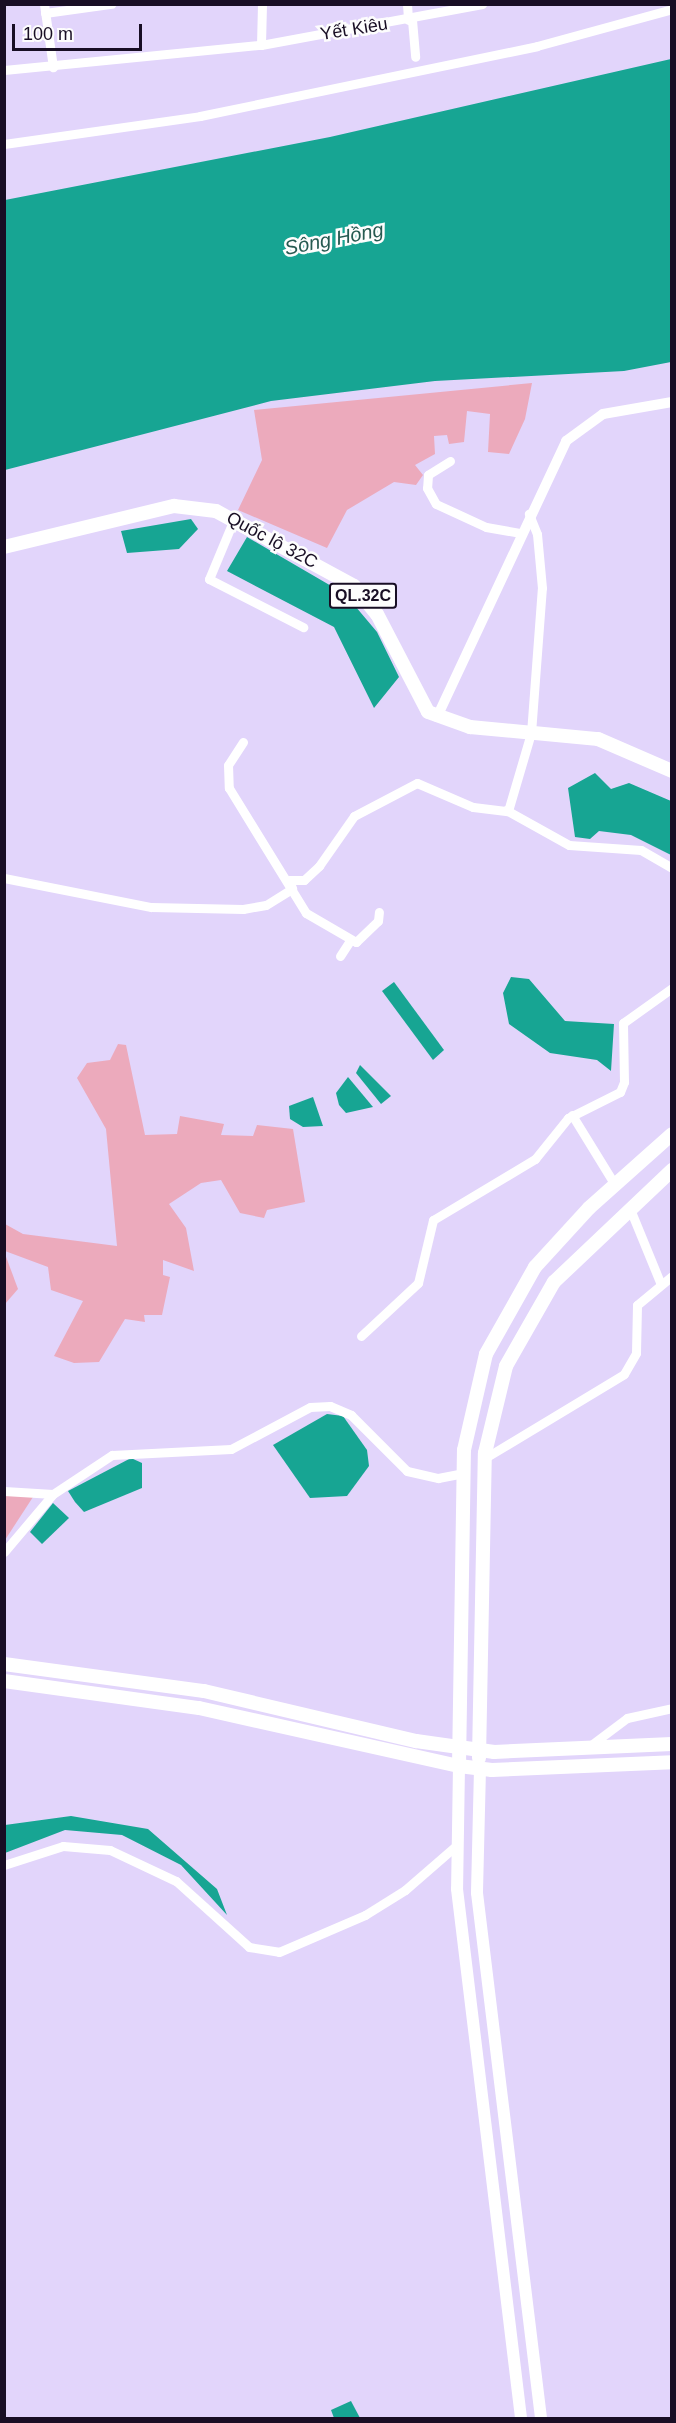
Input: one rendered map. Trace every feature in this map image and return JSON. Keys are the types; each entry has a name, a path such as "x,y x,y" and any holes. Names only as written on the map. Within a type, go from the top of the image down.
{"main road":[{"name":"Quốc lộ 32C","path":"4,547 174,506 205,507 234,519 354,586 377,614 428,712 437,717"},
{"path":"437,717 470,727 611,743 672,771"},
{"path":"521,2418 457,1888 463,1473 486,1354 535,1267 615,1185 672,1134"},
{"path":"541,2418 477,1893 485,1458 506,1366 554,1282 672,1170"},
{"path":"4,1664 204,1691 478,1750 672,1744"},
{"path":"4,1681 199,1708 480,1769 672,1762"},
{"path":"495,2190 515,2190"}],"street":[{"path":"53,67 45,9 111,4"},
{"path":"261,45 262,4"},
{"path":"408,4 415,57"},
{"name":"Yết Kiêu","path":"4,70 261,45 410,20 482,4"},
{"path":"4,144 200,116 537,46 672,9"},
{"path":"437,717 519,533 566,441 603,414 672,402"},
{"path":"450,461 428,475 427,488 436,504 486,527 519,533"},
{"path":"506,810 531,733 542,588 537,534 529,514"},
{"path":"234,519 209,579 303,627"},
{"path":"243,742 228,765 229,788 290,880 306,913 349,942 356,942 378,921 379,912"},
{"path":"290,880 304,880 319,866 354,816 417,783 474,807 506,810 569,845 641,850 672,868"},
{"path":"4,878 151,907 232,909 276,900 292,889 290,880"},
{"path":"340,956 349,942"},
{"path":"361,1336 418,1283 433,1220 535,1159 572,1115 622,1089 623,1023 672,988"},
{"path":"572,1115 615,1185"},
{"path":"630,1209 660,1282"},
{"path":"485,1458 624,1374 636,1353 636,1308 660,1282 672,1276"},
{"path":"4,1552 53,1494 112,1455 220,1452 321,1405 351,1414 406,1471 438,1478 463,1473"},
{"path":"4,1491 53,1494"},
{"path":"591,1745 627,1718 672,1708"},
{"path":"4,1865 63,1846 110,1850 176,1881 249,1947 279,1952 365,1915 405,1890 458,1844"}],"shaded area":[{"path":"532,383 525,419 509,454 488,452 490,414 467,411 464,442 449,444 447,435 434,436 435,454 415,465 423,475 416,485 394,482 347,510 327,548 238,510 262,460 254,410"},
{"path":"118,1044 126,1045 145,1135 177,1134 180,1116 224,1124 221,1135 253,1136 257,1125 293,1129 305,1202 267,1210 264,1218 240,1213 221,1180 201,1183 169,1204 186,1228 194,1271 163,1260 163,1275 170,1277 162,1315 144,1315 145,1322 125,1319 99,1362 74,1363 54,1356 83,1301 51,1290 48,1267 5,1251 5,1224 23,1234 117,1246 106,1129 77,1078 87,1063 110,1060"},
{"path":"5,1254 18,1289 4,1304"},
{"path":"5,1494 33,1497 5,1540"}],"water":[{"name":"Sông Hồng","path":"671,59 671,362 624,371 435,381 271,401 5,470 5,200 330,137"},
{"path":"191,519 198,529 179,549 127,553 121,531"},
{"path":"247,537 345,594 377,632 399,677 374,708 334,627 227,571"},
{"path":"595,773 611,789 629,783 671,801 671,855 631,835 599,831 590,839 575,837 568,788"},
{"path":"511,977 529,979 565,1021 614,1024 611,1071 597,1060 550,1053 509,1024 503,993"},
{"path":"394,982 444,1050 433,1060 382,991"},
{"path":"360,1065 391,1096 381,1104 356,1073"},
{"path":"348,1077 373,1107 346,1113 339,1105 336,1093"},
{"path":"313,1097 323,1126 303,1127 290,1119 289,1106"},
{"path":"327,1414 343,1416 367,1450 369,1466 347,1496 310,1498 273,1445"},
{"path":"131,1458 142,1463 142,1488 84,1512 68,1491"},
{"path":"53,1503 69,1518 42,1544 30,1532"},
{"path":"71,1816 148,1829 217,1889 227,1915 181,1865 122,1835 65,1830 5,1853 5,1825"},
{"path":"351,2401 360,2418 334,2418 331,2410"}]}
